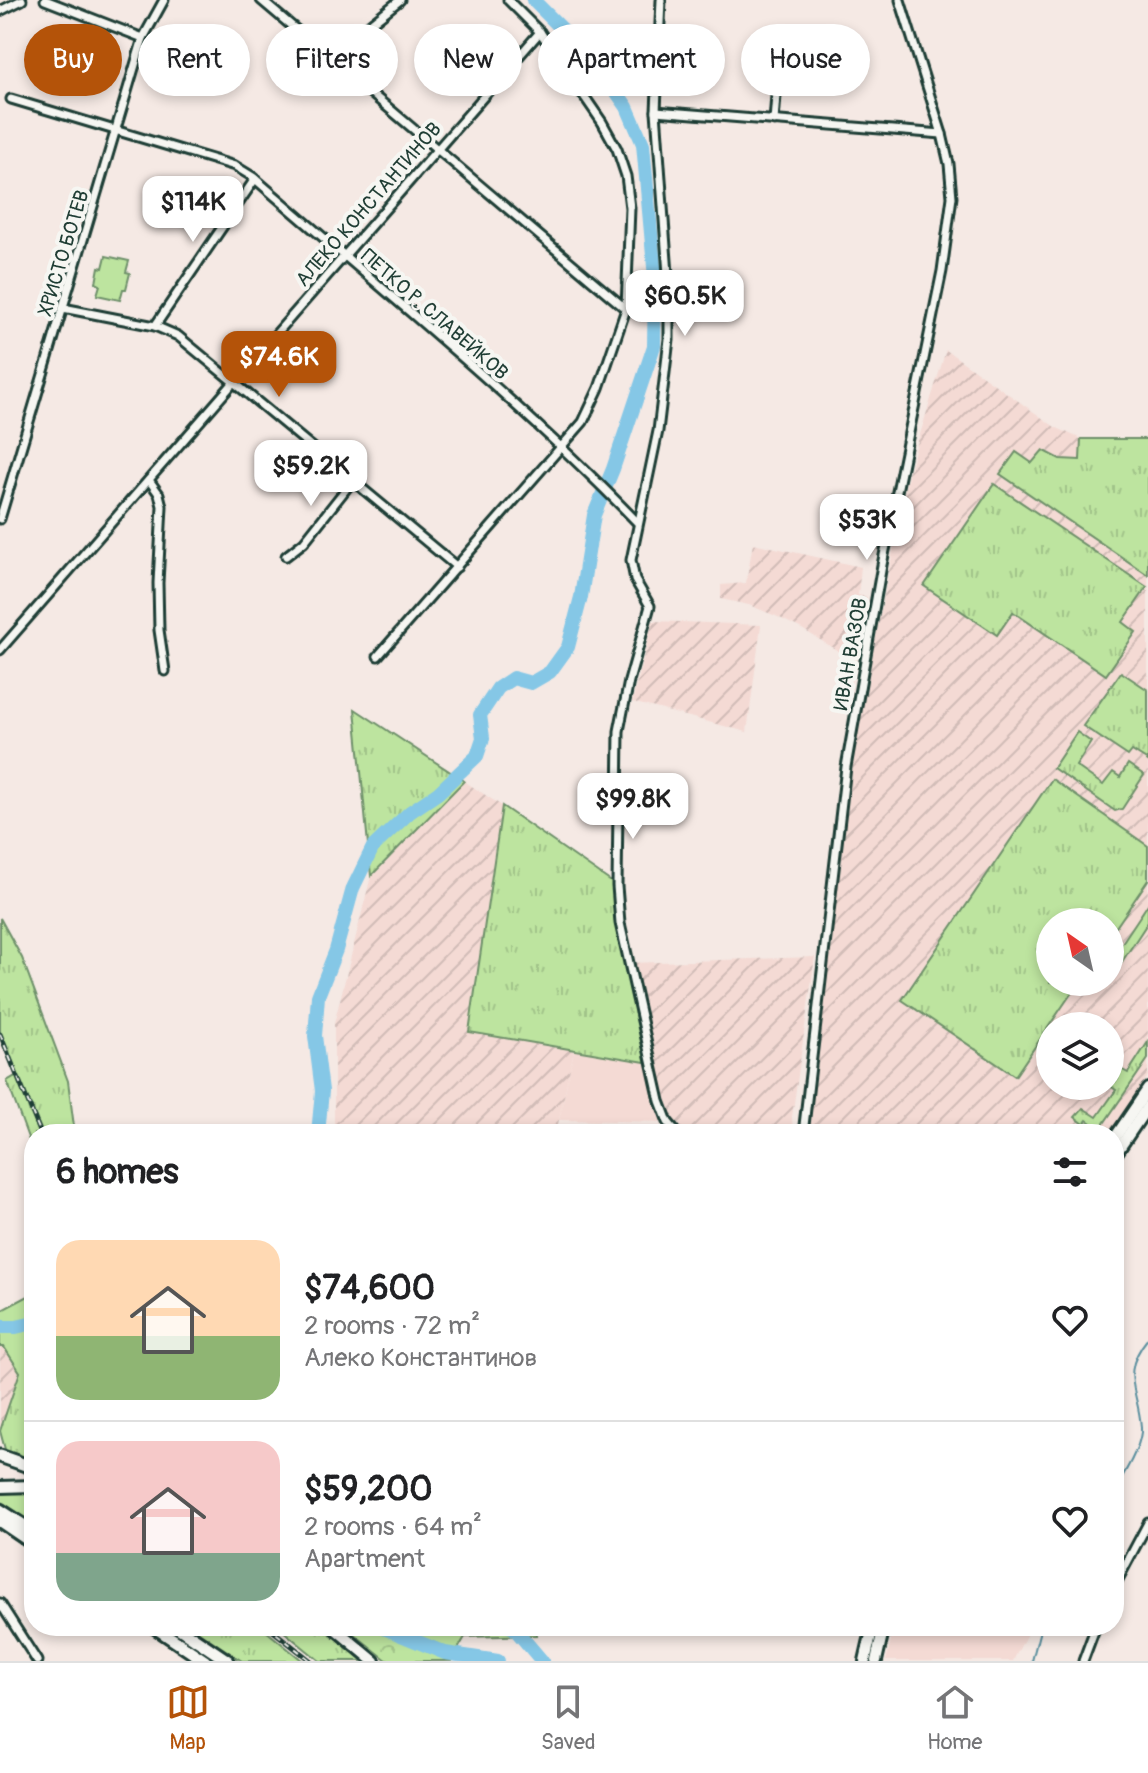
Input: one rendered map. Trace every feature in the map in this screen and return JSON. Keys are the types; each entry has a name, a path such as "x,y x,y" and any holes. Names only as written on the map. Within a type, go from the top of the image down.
{"main road":[{"path":"1124,1124 1148,1089"},
{"path":"1124,1141 1148,1106"},
{"path":"0,1456 24,1464"},
{"path":"0,1487 24,1486"},
{"path":"0,1510 24,1526"},
{"path":"0,1521 24,1537"},
{"path":"168,1636 205,1661"},
{"path":"191,1636 228,1661"},
{"path":"344,1636 374,1661"},
{"path":"865,1661 871,1636"},
{"path":"876,1661 882,1636"}],"street":[{"path":"0,11 22,0"},
{"path":"45,0 138,36"},
{"name":"ХРИСТО БОТЕВ","path":"151,24 164,0"},
{"path":"261,0 290,24"},
{"path":"370,24 400,0"},
{"path":"508,0 538,30"},
{"path":"661,0 656,111 669,288 669,339 658,431 631,569 650,606 619,731 617,886 620,923 660,1101 670,1124"},
{"name":"ИВАН ВАЗОВ","path":"804,1124 846,767 882,565 949,230 952,197 942,134 900,0"},
{"name":"АЛЕКО КОНСТАНТИНОВ","path":"0,650 538,34"},
{"name":"ХРИСТО БОТЕВ","path":"0,519 138,55"},
{"path":"376,96 626,309"},
{"path":"378,656 583,422 599,388 626,309 630,208 626,176 617,149 584,96"},
{"path":"774,121 776,96"},
{"name":"ПЕТКО Р. СЛАВЕЙКОВ","path":"11,99 235,166 255,179 562,447 638,523"},
{"path":"656,111 942,134"},
{"path":"155,326 255,179"},
{"path":"63,308 155,326 178,336 457,567"},
{"path":"149,480 159,494 162,506 158,583 159,630 165,671"},
{"path":"286,556 304,542 353,480"},
{"path":"1124,1568 1148,1523"},
{"path":"0,1603 37,1661"},
{"path":"1083,1661 1092,1636"}],"shaded area":[{"path":"946,350 1055,427 1081,439 1148,439 1148,1076 1117,1124 809,1124 851,762 909,470"},
{"path":"753,543 861,567 858,595 867,597 855,661 776,616 749,605 721,599 721,585 746,583"},
{"path":"653,621 761,625 747,732 632,702"},
{"path":"464,781 502,806 469,1032 574,1050 558,1124 334,1124 334,1024 371,876"},
{"path":"815,957 792,1124 670,1124 629,963"},
{"path":"574,1050 651,1063 668,1122 559,1120"},
{"path":"0,1347 4,1347 20,1372 0,1431"},
{"path":"892,1636 1026,1636 1013,1661 886,1661"}],"green space":[{"path":"106,256 129,261 126,272 130,273 120,300 97,295 99,267 103,268"},
{"path":"1081,439 1148,439 1148,575 1000,474 1016,452 1032,463 1043,450 1060,459 1080,460"},
{"path":"994,484 1147,587 1123,622 1136,632 1106,675 1013,612 997,635 924,586"},
{"path":"1121,672 1148,690 1148,761 1132,751 1128,756 1083,726"},
{"path":"355,709 464,781 371,876"},
{"path":"1077,732 1091,742 1076,766 1103,785 1113,772 1120,777 1128,764 1144,775 1122,809 1115,811 1053,768"},
{"path":"1052,779 1148,846 1148,880 1124,915 1124,908 1036,908 1036,996 1069,996 1059,1012 1036,1012 1036,1045 1015,1076 902,1000"},
{"path":"502,806 617,886 620,923 651,1063 469,1032"},
{"path":"1148,904 1148,922 1124,959 1124,940"},
{"path":"0,918 22,958 68,1081 74,1124 24,1124 24,1127 7,1081 17,1075 0,1034"},
{"path":"1148,1042 1148,1059 1124,1094 1124,1071 1128,1073"},
{"path":"1109,1100 1120,1100 1103,1124 1093,1124 1087,1120 1084,1124 1075,1117 1083,1108 1097,1117"},
{"path":"24,1298 24,1459 6,1453 0,1431 20,1372 4,1347 0,1347 0,1311"},
{"path":"24,1492 24,1521 0,1505 0,1493"},
{"path":"205,1636 272,1636 303,1661 242,1661"},
{"path":"289,1636 334,1636 364,1661 320,1661"},
{"path":"357,1636 501,1636 465,1637 451,1661 388,1661"}],"waterway":[{"path":"319,1124 322,1091 315,1036 318,996 336,950 353,888 373,847 477,756 483,738 480,715 498,688 513,678 531,683 550,672 568,647 581,597 594,515 613,469 654,346 655,278 643,144 627,107 597,64 533,0"},
{"path":"0,1327 24,1325"},
{"path":"1124,1473 1141,1434 1132,1372 1139,1351 1148,1338"},
{"path":"403,1636 445,1653 498,1661"},
{"path":"521,1636 542,1661"},
{"path":"1032,1661 1038,1636"}],"railway":[{"path":"0,1034 37,1124"},
{"path":"280,1636 311,1661"}]}
